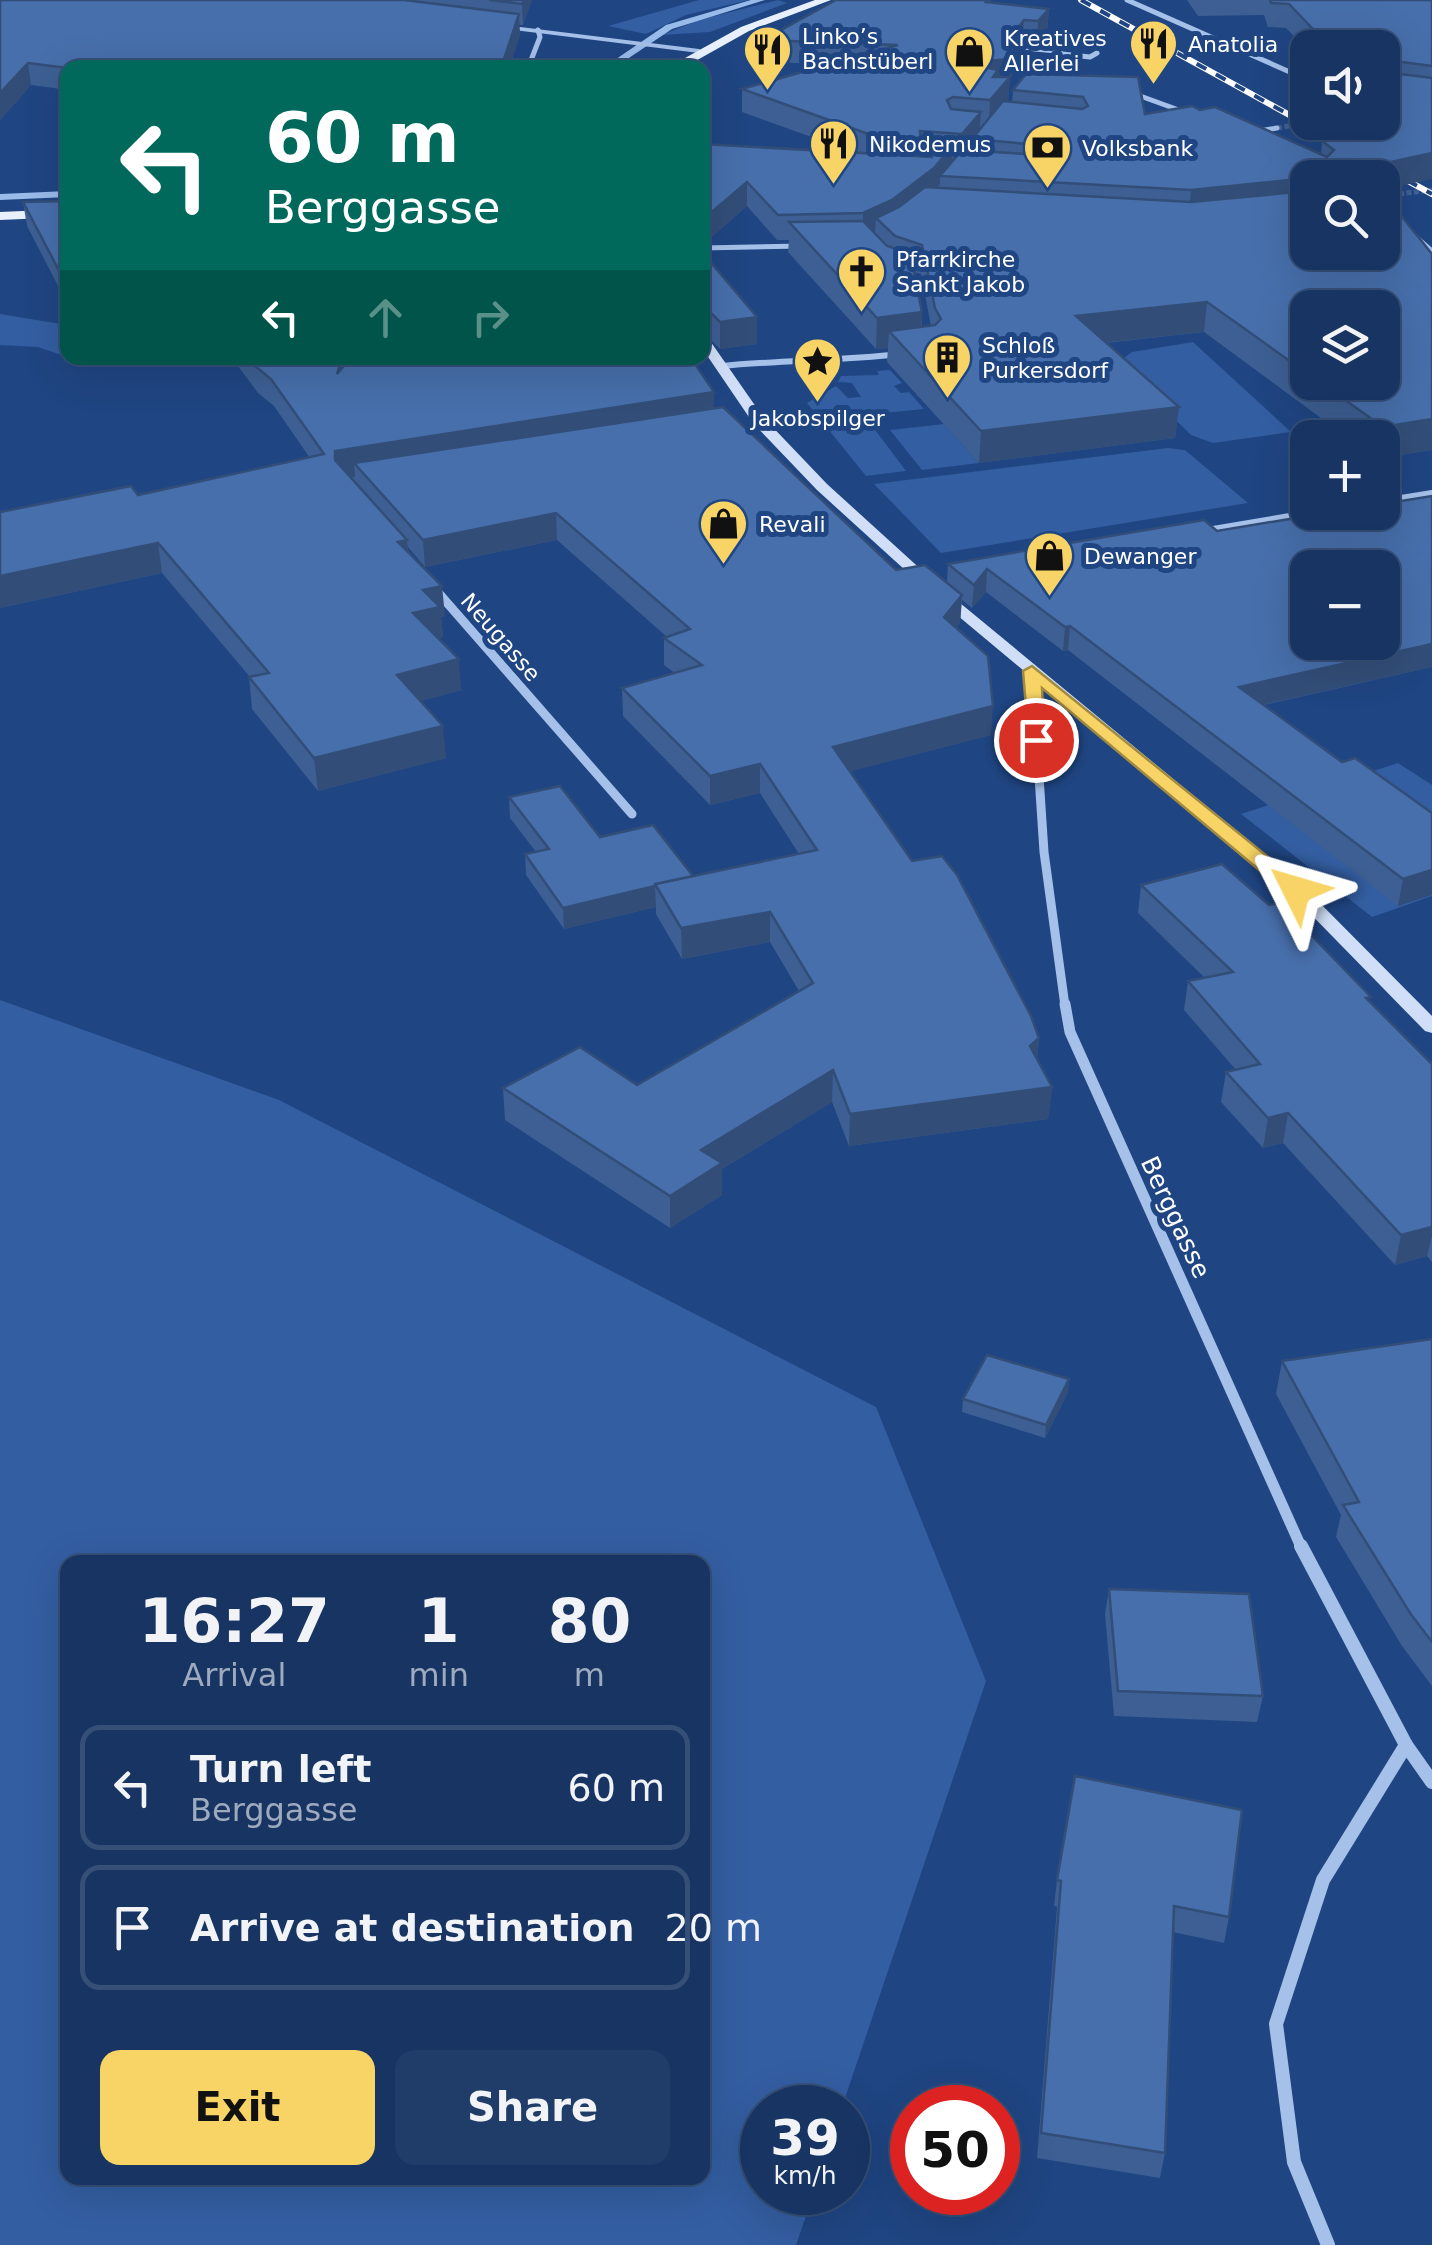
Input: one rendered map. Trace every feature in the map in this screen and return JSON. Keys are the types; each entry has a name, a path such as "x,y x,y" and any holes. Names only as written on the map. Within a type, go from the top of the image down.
{"main road":[{"path":"685,60 764,20 825,0"},
{"path":"0,216 60,213"},
{"path":"710,349 758,420 822,487 928,575 1032,671 1296,890 1432,1026"}],"street":[{"path":"1127,0 1185,22 1290,72"},
{"path":"490,25 699,51"},
{"path":"531,60 540,37 538,30"},
{"path":"1051,84 1035,83 1057,62 1066,36 1076,40"},
{"path":"1024,48 1090,57 1097,53"},
{"path":"1013,58 1057,62"},
{"path":"1121,90 1194,115"},
{"path":"1259,142 1243,134 1277,128"},
{"path":"1402,228 1428,244 1432,252"},
{"path":"710,248 806,246"},
{"path":"722,366 794,358 838,362 914,352"},
{"path":"739,423 758,420"},
{"path":"1400,498 1432,494"},
{"path":"1197,531 1290,516"},
{"name":"Neugasse","path":"422,574 632,814"},
{"name":"Berggasse","path":"1032,671 1044,876 1053,951 1070,1032 1315,1577 1406,1744 1432,1782"},
{"path":"1328,2245 1294,2162 1276,2024 1323,1880 1406,1744"}],"shaded area":[{"path":"699,0 749,0 686,15 646,34 608,26"},
{"path":"778,0 787,3 710,32 662,35 699,20"},
{"path":"0,314 60,324 60,355 38,347 0,345"},
{"path":"1193,342 1290,432 1213,443 1191,435 1117,363 1132,352"},
{"path":"890,370 902,383 894,386 901,393 909,392 924,409 864,415 906,471 866,476 807,403 836,386 848,398 861,397 852,383 838,382 841,376 879,375 877,371"},
{"path":"944,424 979,463 922,470 890,430"},
{"path":"1168,448 1185,450 1248,503 941,553 874,484"},
{"path":"1398,763 1432,785 1432,896 1372,917 1241,814"},
{"path":"0,1000 279,1100 876,1407 986,1681 849,2085 740,2085 740,2215 806,2215 796,2245 0,2245"}],"building":[{"path":"0,0 404,0 519,14 504,60 60,60 60,67 28,63 0,93"},
{"path":"489,0 524,0 522,4"},
{"path":"836,0 988,0 1049,9 1038,21 1024,20 1021,31 1010,32 1010,40 1021,43 1008,59 987,61 988,68 998,70 993,77 1010,77 990,100 947,100 951,109 981,112 962,134 920,131 921,141 953,145 934,168 892,200 863,213 778,215 747,182 710,214 710,144 933,157 742,89 898,45 763,40"},
{"path":"1270,0 1432,0 1432,66 1400,62 1400,30 1314,30 1289,4"},
{"path":"1026,74 1138,77 1145,114 1192,106 1200,110 1215,107 1327,157 1334,150 1322,141 1400,140 1400,74 1432,78 1432,153 1400,160 1290,160 1290,180 1191,190 940,176 962,150 1042,155 1039,145 972,139 1003,101 1082,109 1088,106 1083,97 1013,90"},
{"path":"925,187 1191,202 1290,193 1290,270 1400,270 1400,214 1432,254 1432,419 1400,424 1400,420 1373,420 1345,400 1400,400 1400,290 1290,290 1290,361 1207,302 1076,316 1179,407 981,431 889,331 935,325 941,319 935,308 922,245 895,236 876,218 899,207"},
{"path":"60,201 60,273 23,202"},
{"path":"863,221 887,246 910,253 922,312 877,318 789,222"},
{"path":"710,261 757,317 720,322 710,312"},
{"path":"340,365 337,374 345,365 696,365 714,392 335,451 335,460 407,540 398,542 442,586 423,590 440,607 413,613 459,659 397,675 443,726 314,758 249,677 269,673 158,543 0,576 0,512 131,486 138,495 324,454 271,379 255,366"},
{"path":"723,407 896,570 925,565 962,595 944,617 988,656 993,706 833,747 912,861 942,856 957,875 1031,1016 1039,1038 1030,1046 1052,1087 850,1114 833,1070 701,1150 722,1163 670,1196 503,1088 580,1047 637,1085 813,983 770,912 681,928 655,884 817,850 760,764 710,776 622,688 702,665 664,638 690,629 556,513 423,540 354,463"},
{"path":"1432,496 1432,644 1400,651 1400,550 1290,550 1290,660 1360,660 1239,687 1342,762 1355,758 1432,813 1432,870 1403,879 1070,626 1065,627 987,569 974,585 948,564 1204,520 1217,531 1290,519 1290,530 1400,530 1400,501"},
{"path":"560,786 600,837 653,825 693,876 563,908 525,854 549,849 509,797"},
{"path":"1222,864 1269,905 1280,903 1432,1064 1432,1227 1401,1235 1288,1113 1268,1118 1226,1072 1260,1064 1188,981 1233,972 1141,885"},
{"path":"1432,1339 1432,1642 1343,1505 1359,1502 1282,1361"},
{"path":"987,1355 1069,1379 1046,1425 963,1399"},
{"path":"1109,1589 1249,1594 1263,1696 1118,1691"},
{"path":"1075,1776 1242,1810 1229,1917 1174,1906 1165,2153 1041,2133 1061,1881 1057,1880"}],"waterway":[{"path":"619,60 669,27 761,0"},
{"path":"0,197 60,194"}],"tunnel":[{"path":"1277,128 1290,126"},
{"path":"1400,194 1432,190"}],"railway":[{"path":"1081,0 1353,150"},
{"path":"1400,177 1432,194"}],"place":[{"name":"Anatolia","path":"1153,86"},
{"name":"Linko’s Bachstüberl","path":"767,92"},
{"name":"Kreatives Allerlei","path":"969,94"},
{"name":"Nikodemus","path":"834,186"},
{"name":"Volksbank","path":"1047,190"},
{"name":"Pfarrkirche Sankt Jakob","path":"861,314"},
{"name":"Schloß Purkersdorf","path":"947,400"},
{"name":"Jakobspilger","path":"818,404"},
{"name":"Revali","path":"724,566"},
{"name":"Dewanger","path":"1049,598"}],"route":[{"path":"1036,740 1032,671 1296,890"}]}
